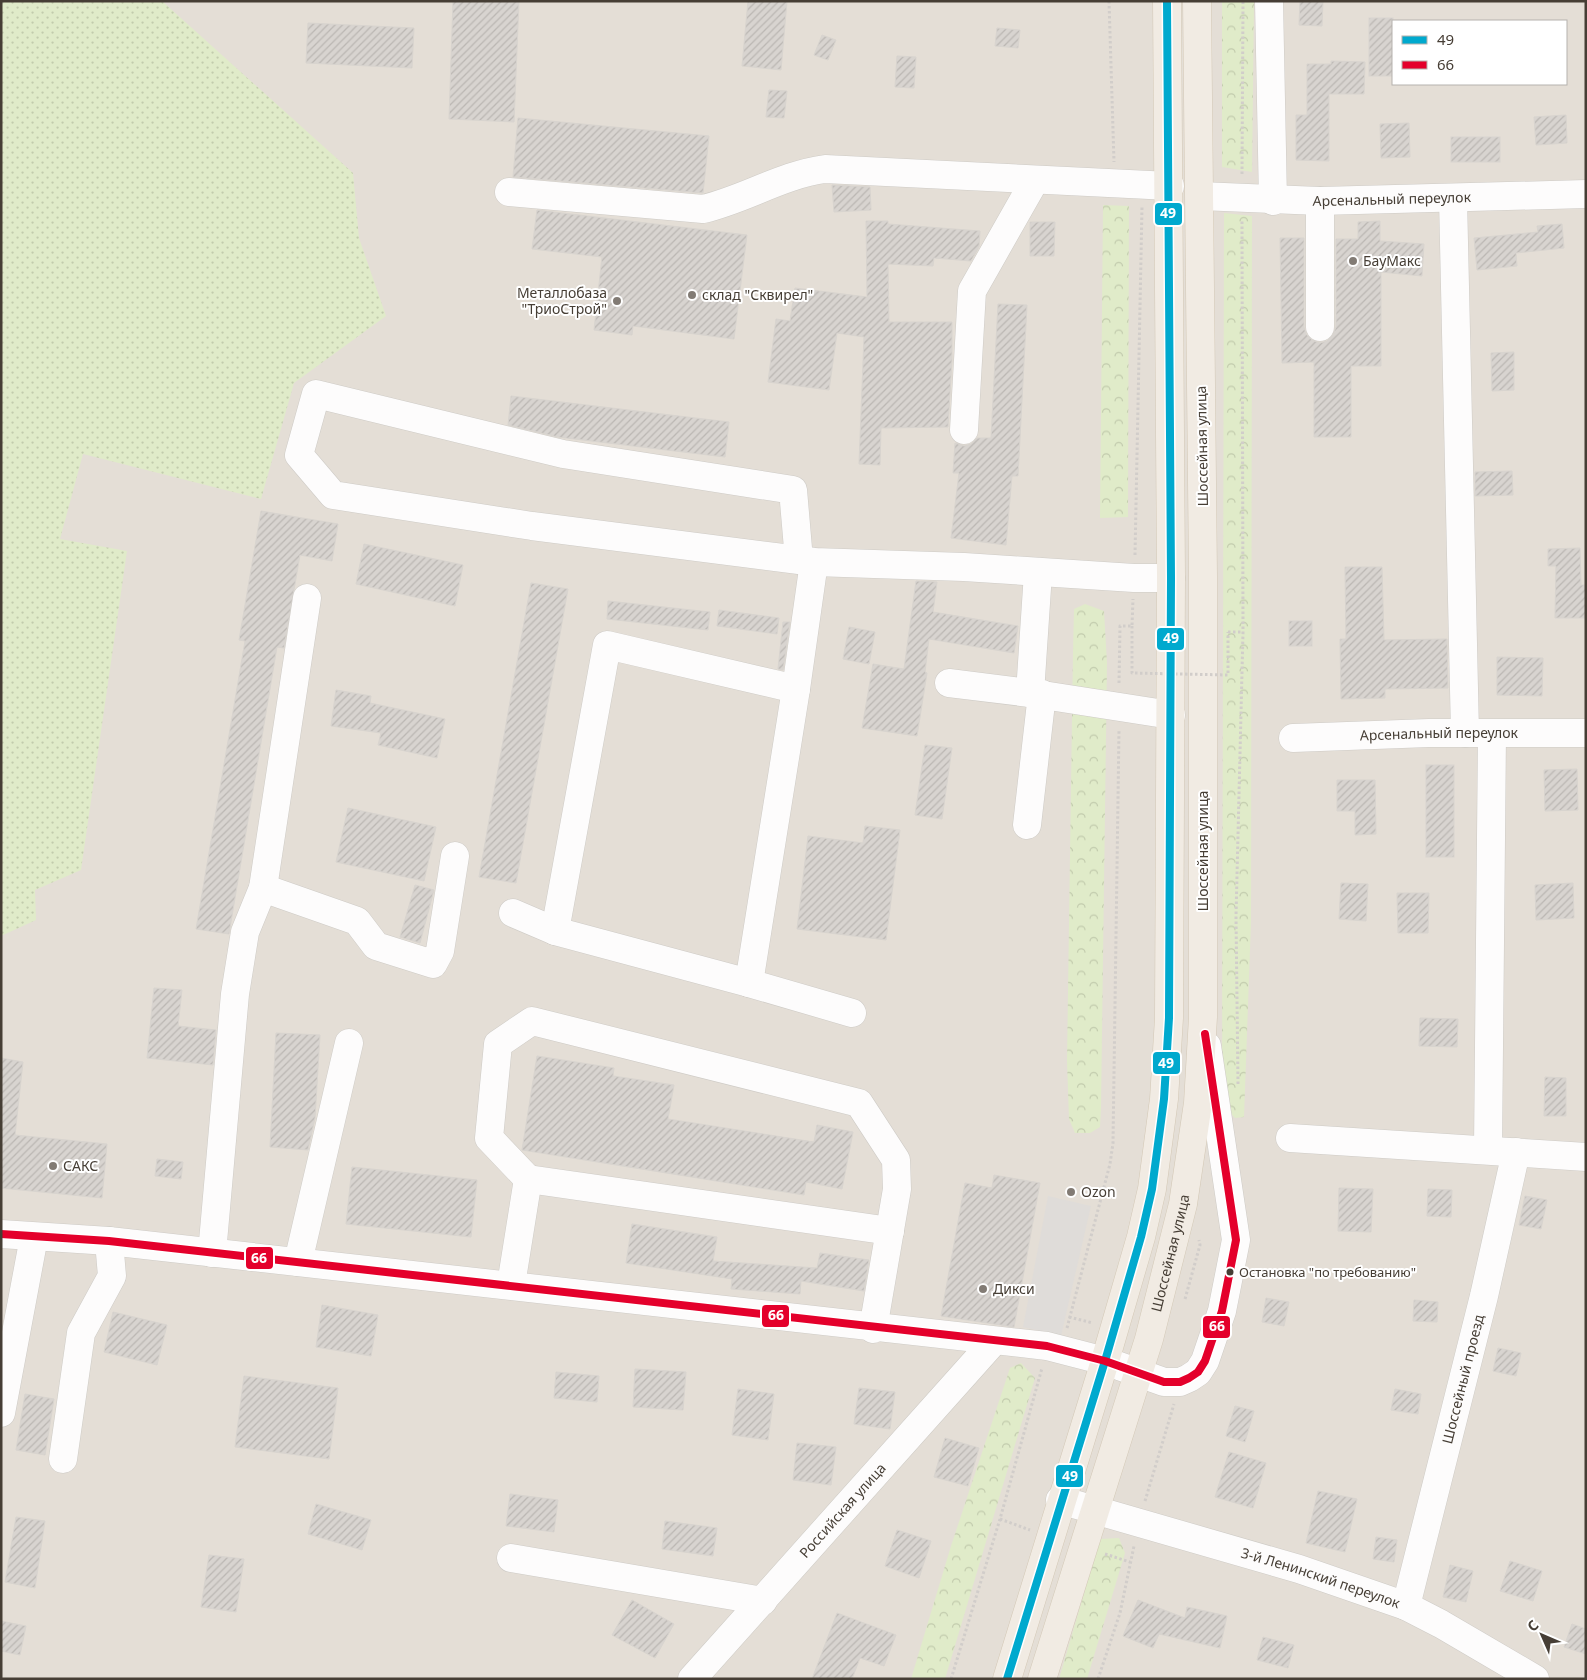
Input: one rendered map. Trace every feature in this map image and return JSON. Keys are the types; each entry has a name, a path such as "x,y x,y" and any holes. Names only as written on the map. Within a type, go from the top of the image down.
{"main road":[{"path":"1007,1679 1060,1500 1115,1329 1152,1188 1167,1067 1171,578 1170,186 1167,1"},
{"name":"Шоссейная улица","path":"1042,1679 1138,1373 1183,1204 1198,1102 1203,1017 1203,577 1197,1"}],"street":[{"path":"1269,1 1272,200"},
{"path":"509,192 703,209 724,204 800,172 825,169 1170,186"},
{"path":"964,430 972,291 1035,180"},
{"name":"Арсенальный переулок","path":"1200,196 1320,201 1586,194"},
{"path":"1453,198 1465,733"},
{"path":"1320,201 1320,327"},
{"path":"749,983 796,689 806,561 794,490 563,454 316,394 300,455 333,494 532,526 806,561 964,567 1134,578 1171,578"},
{"path":"1027,825 1036,694 1038,573"},
{"path":"212,1253 235,994 245,932 263,888 307,598"},
{"path":"555,930 607,645 796,689"},
{"path":"949,682 1171,715"},
{"name":"Арсенальный переулок","path":"1293,738 1465,733 1586,733"},
{"path":"1488,1150 1492,734"},
{"path":"263,888 357,922 376,946 433,964 440,951 455,856"},
{"path":"513,912 555,930 852,1013"},
{"path":"1,1234 108,1241 510,1285 874,1329 994,1341 1057,1338 1105,1361 1138,1373 1164,1382 1180,1382 1198,1372 1212,1344 1222,1311 1236,1240 1203,1017"},
{"path":"874,1329 890,1231 897,1188 896,1160 860,1103 532,1021 498,1044 489,1138 528,1179 890,1231"},
{"path":"298,1262 349,1043"},
{"path":"1290,1138 1586,1157"},
{"name":"Шоссейный проезд","path":"1406,1606 1484,1296 1516,1152"},
{"path":"510,1285 528,1179"},
{"path":"1,1414 34,1237"},
{"path":"63,1459 81,1333 112,1276 108,1241"},
{"name":"Российская улица","path":"692,1679 994,1341"},
{"name":"3-й Ленинский переулок","path":"1060,1500 1299,1569 1406,1606 1441,1624 1535,1679"},
{"path":"511,1558 763,1600"}],"path":[{"path":"1109,1 1114,163 1142,205 1137,522 1132,626 1132,673 1228,675 1228,632 1242,632"},
{"path":"1238,1090 1236,916 1242,632 1243,1"},
{"path":"951,1679 1057,1338 1069,1317 1110,1164 1113,1143 1120,626 1132,626"},
{"path":"1184,1300 1189,1291 1200,1245 1198,1237"},
{"path":"1069,1317 1115,1329"},
{"path":"1098,1679 1120,1613 1139,1523 1180,1382"}],"shaded area":[{"path":"1,1 1586,1 1586,1679 1,1679"},
{"path":"1048,1196 1091,1206 1061,1336 1023,1327"}],"green space":[{"path":"1,1 162,1 353,173 359,238 386,316 294,383 261,499 83,454 60,539 127,551 81,870 35,890 36,920 1,936"},
{"path":"1222,1 1254,1 1252,172 1222,167"},
{"path":"1103,205 1129,206 1128,517 1100,518"},
{"path":"1224,213 1252,216 1251,922 1244,1117 1235,1118 1224,1106 1222,1081"},
{"path":"1085,604 1104,611 1107,663 1101,1107 1100,1127 1090,1133 1075,1133 1069,1119 1067,1061 1073,651 1074,609"},
{"path":"1021,1363 1035,1378 945,1679 911,1679 951,1546 1010,1368"},
{"path":"1119,1538 1125,1553 1087,1679 1059,1679 1100,1539"}],"building":[{"path":"453,1 519,1 514,122 449,119"},
{"path":"748,1 787,1 781,70 742,66"},
{"path":"1300,1 1323,1 1322,26 1299,25"},
{"path":"1369,18 1393,18 1392,76 1369,76"},
{"path":"308,23 414,28 412,68 306,63"},
{"path":"997,28 1020,30 1018,48 995,46"},
{"path":"822,35 836,40 828,60 814,55"},
{"path":"897,56 916,57 914,88 895,87"},
{"path":"1331,61 1365,62 1364,94 1329,94 1329,161 1296,160 1296,115 1307,115 1307,64 1331,64"},
{"path":"769,90 787,91 784,118 766,117"},
{"path":"1566,115 1567,143 1536,145 1534,117"},
{"path":"518,118 709,136 703,193 513,177"},
{"path":"1409,123 1410,157 1381,158 1380,124"},
{"path":"1451,137 1500,137 1500,162 1451,162"},
{"path":"832,185 870,187 871,210 834,212"},
{"name":"склад \"Сквирел\"","path":"537,210 747,235 734,339 633,326 632,335 594,330 602,257 532,249"},
{"path":"866,221 888,221 888,224 980,231 979,247 971,261 934,258 933,266 888,264 889,322 952,322 952,360 948,427 881,428 880,465 859,464 864,337 837,333 829,390 768,382 776,319 790,321 795,288 867,297"},
{"path":"1380,221 1380,241 1424,244 1422,276 1381,272 1381,366 1351,366 1351,437 1314,437 1314,362 1282,363 1280,238 1304,238 1304,327 1306,334 1312,340 1320,343 1327,341 1333,335 1336,327 1336,239 1358,239 1358,222"},
{"path":"1030,222 1055,222 1054,256 1030,256"},
{"path":"1562,224 1564,248 1516,253 1517,266 1477,270 1474,238 1538,232 1537,226"},
{"path":"998,304 1027,305 1018,476 1012,476 1006,545 951,538 959,473 953,473 955,443 964,446 971,444 977,438 991,438"},
{"path":"1514,352 1514,390 1492,391 1491,353"},
{"path":"511,396 729,422 725,457 558,437 508,425"},
{"path":"1512,471 1513,495 1475,496 1475,472"},
{"path":"261,511 338,524 332,561 300,555 284,648 277,647 229,934 196,929 245,641 239,640"},
{"path":"364,544 463,565 455,606 356,584"},
{"path":"1580,548 1581,585 1586,585 1586,618 1555,618 1556,566 1548,566 1548,549"},
{"path":"1345,567 1382,567 1384,640 1447,639 1448,688 1385,689 1385,698 1341,699 1340,639 1346,639"},
{"path":"916,581 937,582 933,612 1018,626 1014,653 929,639 925,672 927,673 917,736 862,728 873,664 904,669"},
{"path":"531,583 568,589 516,883 479,877"},
{"path":"608,601 710,612 708,630 607,619"},
{"path":"719,610 779,618 777,634 717,626"},
{"path":"1289,621 1312,621 1312,646 1289,646"},
{"path":"783,622 790,622 783,670 778,669"},
{"path":"849,627 875,632 869,664 843,659"},
{"path":"1497,657 1543,658 1542,696 1497,695"},
{"path":"336,690 371,696 370,703 445,719 437,758 378,745 381,733 331,726"},
{"path":"925,745 952,748 942,819 915,815"},
{"path":"1426,765 1454,765 1454,857 1426,857"},
{"path":"1577,769 1578,810 1545,811 1544,770"},
{"path":"1337,780 1375,780 1376,834 1355,835 1355,811 1337,811"},
{"path":"348,808 436,827 424,881 336,862"},
{"path":"865,826 900,830 886,940 797,929 808,836 863,843"},
{"path":"1341,883 1368,884 1366,921 1339,919"},
{"path":"1573,883 1574,918 1536,920 1535,885"},
{"path":"415,885 434,890 420,943 400,937"},
{"path":"1397,893 1429,893 1428,933 1398,933"},
{"path":"154,988 182,990 178,1026 216,1030 213,1065 147,1058"},
{"path":"1420,1018 1458,1019 1457,1047 1419,1046"},
{"path":"276,1033 320,1035 315,1118 308,1150 270,1147"},
{"path":"537,1056 614,1068 613,1076 674,1085 668,1119 814,1142 817,1125 853,1132 842,1189 806,1182 804,1195 522,1150"},
{"name":"САКС","path":"1,1058 23,1062 15,1135 107,1144 102,1198 1,1188"},
{"path":"1545,1077 1566,1078 1566,1116 1544,1116"},
{"path":"157,1159 183,1162 181,1179 155,1176"},
{"path":"352,1167 477,1180 471,1237 346,1224"},
{"path":"994,1175 1040,1183 1014,1327 941,1316 965,1183 992,1188"},
{"path":"1339,1188 1373,1189 1371,1232 1338,1231"},
{"path":"1428,1189 1452,1190 1451,1217 1427,1216"},
{"path":"1525,1196 1547,1200 1541,1229 1519,1225"},
{"path":"632,1224 717,1237 713,1261 817,1268 820,1253 869,1260 864,1291 801,1281 800,1294 731,1289 732,1279 626,1263"},
{"path":"1266,1298 1289,1302 1284,1326 1262,1322"},
{"path":"1414,1300 1438,1302 1437,1322 1413,1321"},
{"path":"322,1305 378,1315 371,1356 316,1347"},
{"path":"113,1312 167,1325 157,1365 104,1352"},
{"path":"1498,1348 1521,1353 1516,1376 1493,1371"},
{"path":"635,1369 686,1372 683,1410 633,1407"},
{"path":"556,1372 599,1376 597,1402 554,1398"},
{"path":"244,1376 338,1388 329,1459 235,1447"},
{"path":"859,1388 895,1392 890,1429 854,1424"},
{"path":"738,1389 774,1394 768,1440 732,1435"},
{"path":"1395,1389 1421,1394 1418,1414 1391,1410"},
{"path":"25,1394 54,1399 45,1455 16,1450"},
{"path":"1235,1406 1254,1411 1245,1442 1226,1436"},
{"path":"945,1438 979,1448 968,1486 934,1477"},
{"path":"797,1443 836,1447 831,1485 793,1480"},
{"path":"1229,1452 1266,1463 1253,1508 1215,1497"},
{"path":"1318,1491 1357,1499 1345,1552 1306,1543"},
{"path":"510,1494 558,1500 554,1532 506,1526"},
{"path":"316,1504 371,1520 362,1550 308,1534"},
{"path":"16,1517 45,1521 35,1588 5,1582"},
{"path":"665,1521 717,1528 713,1556 662,1549"},
{"path":"897,1530 931,1541 919,1578 885,1566"},
{"path":"1376,1537 1397,1540 1394,1562 1373,1559"},
{"path":"209,1555 244,1559 236,1612 201,1607"},
{"path":"1510,1561 1542,1571 1533,1601 1500,1591"},
{"path":"1450,1565 1473,1571 1466,1602 1443,1597"},
{"path":"632,1600 674,1624 655,1658 612,1635"},
{"path":"1138,1600 1185,1618 1187,1607 1227,1616 1220,1648 1159,1634 1153,1648 1123,1636"},
{"path":"837,1613 896,1635 884,1666 860,1658 852,1679 812,1679"},
{"path":"1,1621 26,1626 20,1655 1,1651"},
{"path":"1572,1624 1586,1629 1586,1654 1564,1647"},
{"path":"1263,1637 1294,1645 1288,1668 1257,1660"}],"transit line":[{"name":"49","path":"1007,1679 1105,1361 1141,1237 1152,1189 1164,1099 1169,1018 1171,578 1167,1"},
{"name":"66","path":"1,1234 109,1241 1047,1346 1105,1361 1164,1382 1180,1382 1198,1372 1205,1361 1222,1311 1236,1240 1205,1034"}],"place":[{"name":"БауМакс","path":"1353,261"},
{"name":"склад \"Сквирел\"","path":"692,295"},
{"name":"Металлобаза \"ТриоСтрой\"","path":"617,301"},
{"name":"САКС","path":"53,1166"},
{"name":"Ozon","path":"1071,1192"},
{"name":"Остановка \"по требованию\"","path":"1230,1272"},
{"name":"Дикси","path":"983,1289"}]}
